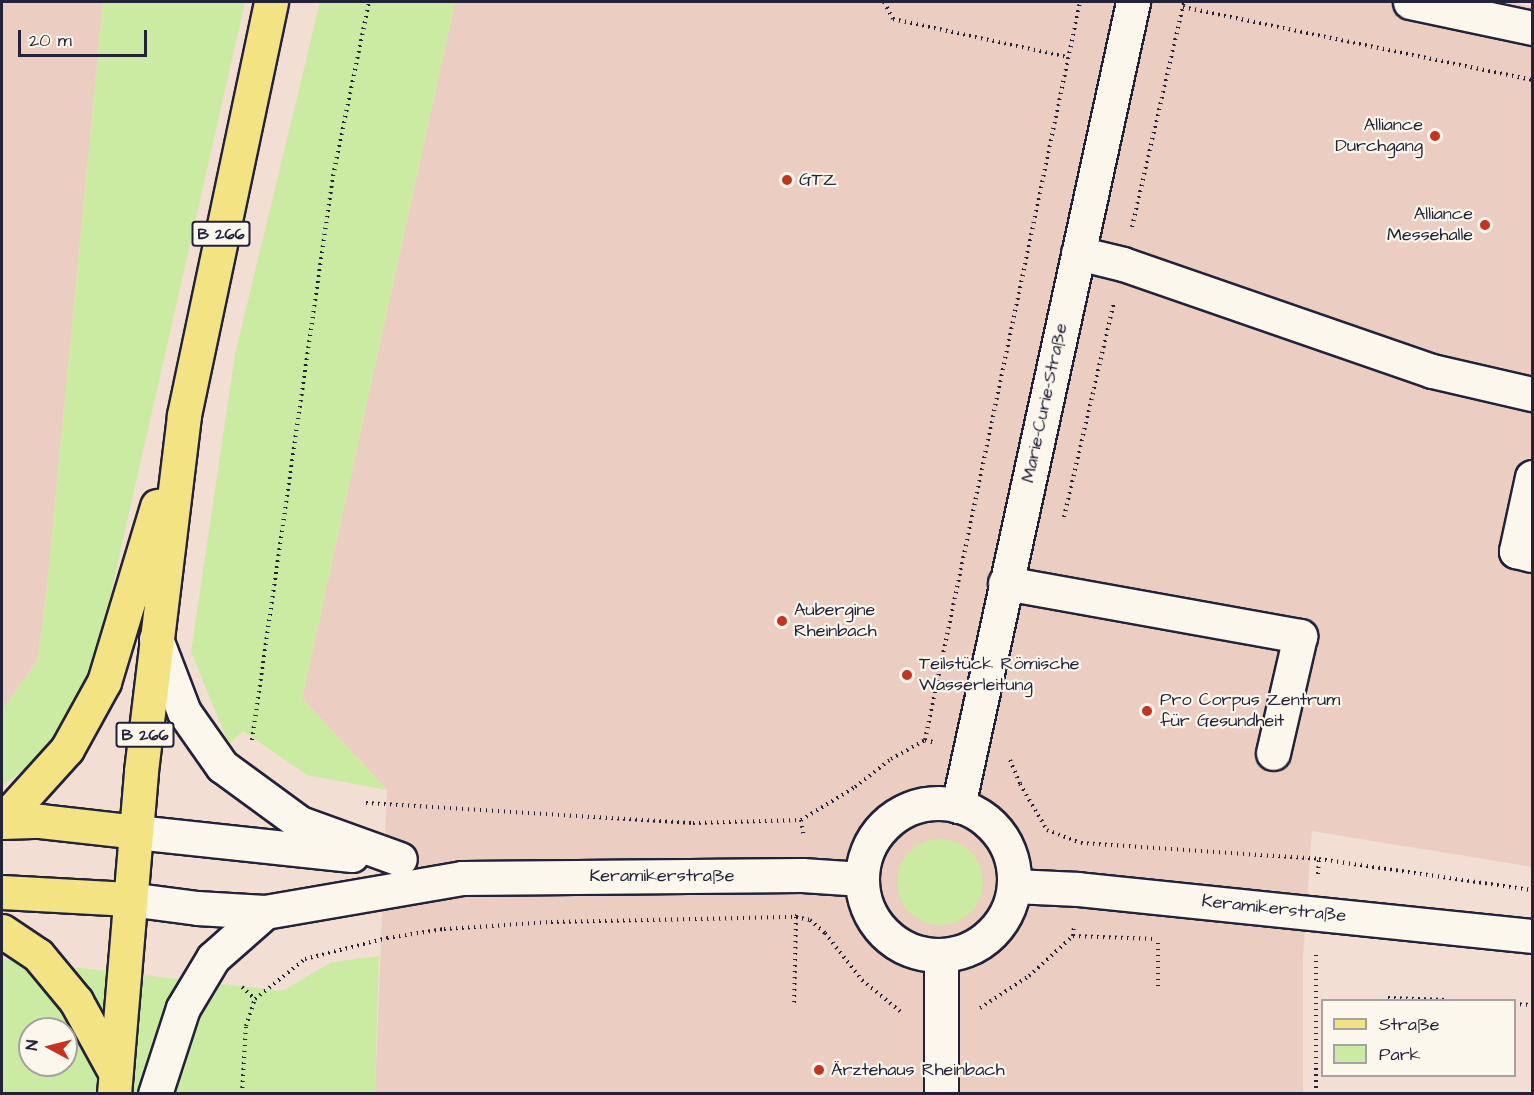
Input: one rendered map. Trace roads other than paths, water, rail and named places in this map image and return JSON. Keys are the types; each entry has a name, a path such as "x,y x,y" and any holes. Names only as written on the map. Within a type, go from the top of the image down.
{"main road":[{"name":"B 266","path":"114,1083 129,899 156,639 184,415 271,2"},
{"path":"2,822 67,749 104,682 184,415"},
{"path":"2,822 40,821 136,832"},
{"path":"2,892 129,899"},
{"path":"2,931 38,955 76,1001 114,1083"}],"street":[{"name":"Marie-Curie-Straße","path":"958,806 1132,2"},
{"path":"1410,2 1533,28"},
{"path":"1078,253 1123,264 1432,371 1533,394"},
{"path":"1533,477 1516,551 1533,555"},
{"path":"1005,584 1300,636 1273,753"},
{"path":"156,639 184,712 222,766 300,822 400,859"},
{"path":"933,803 958,806 973,811 995,828 1011,856 1014,886 1005,915 995,930 981,942 962,951 941,955 909,950 891,939 876,923 865,902 862,879 867,852 879,831 894,817 911,808 933,803"},
{"name":"Keramikerstraße","path":"136,832 400,859 462,878"},
{"name":"Keramikerstraße","path":"129,899 197,908 265,912 462,878 802,875 862,879"},
{"name":"Keramikerstraße","path":"1014,886 1078,889 1533,936"},
{"path":"155,1094 183,1008 213,958 265,912"},
{"path":"941,955 941,1094"}],"place":[{"name":"Alliance Durchgang","path":"1435,136"},
{"name":"GTZ","path":"787,180"},
{"name":"Alliance Messehalle","path":"1485,225"},
{"name":"Aubergine Rheinbach","path":"782,621"},
{"name":"Teilstück Römische Wasserleitung","path":"907,675"},
{"name":"Pro Corpus Zentrum für Gesundheit","path":"1147,711"},
{"name":"Ärztehaus Rheinbach","path":"819,1070"}]}
